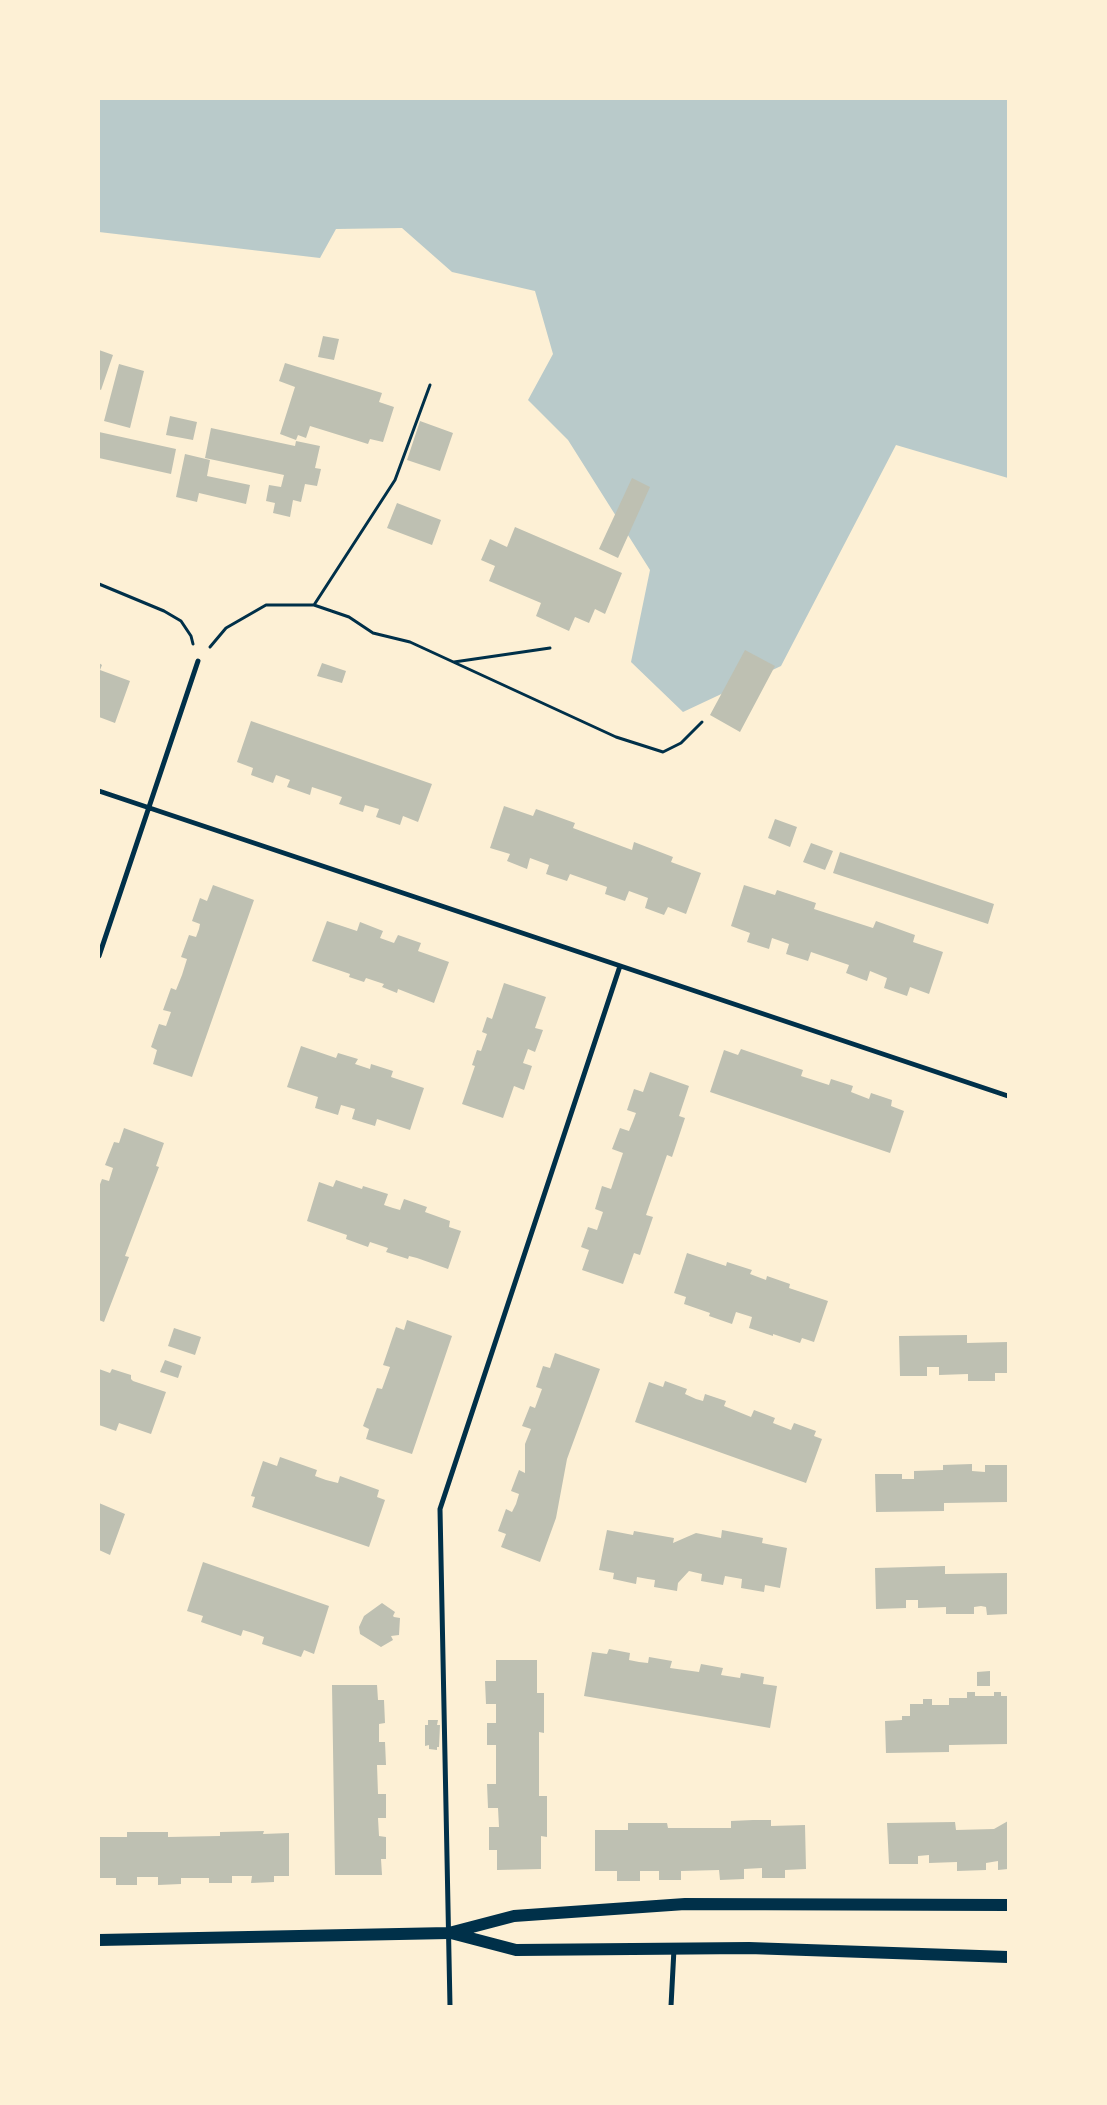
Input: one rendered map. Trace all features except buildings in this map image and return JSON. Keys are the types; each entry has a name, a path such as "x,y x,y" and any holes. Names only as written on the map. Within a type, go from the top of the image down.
{"main road":[{"path":"99,1940 449,1933 514,1916 685,1904 1008,1905"},
{"path":"449,1933 516,1950 750,1948 1008,1956"}],"street":[{"path":"99,956 198,661"},
{"path":"99,791 1008,1096"},
{"path":"450,2006 440,1509 620,966"},
{"path":"671,2006 674,1948"}],"path":[{"path":"314,605 395,480 430,385"},
{"path":"99,584 164,610 181,621 191,636 198,661"},
{"path":"198,661 226,628 266,604 314,605 350,617 374,633 410,642 616,737 663,752 681,743 702,722"},
{"path":"453,662 550,648"}],"shaded area":[{"path":"99,99 1008,99 1008,478 896,445 781,666 683,712 631,662 650,570 568,440 528,400 553,354 535,291 452,272 402,228 336,229 320,258 99,232"}]}
